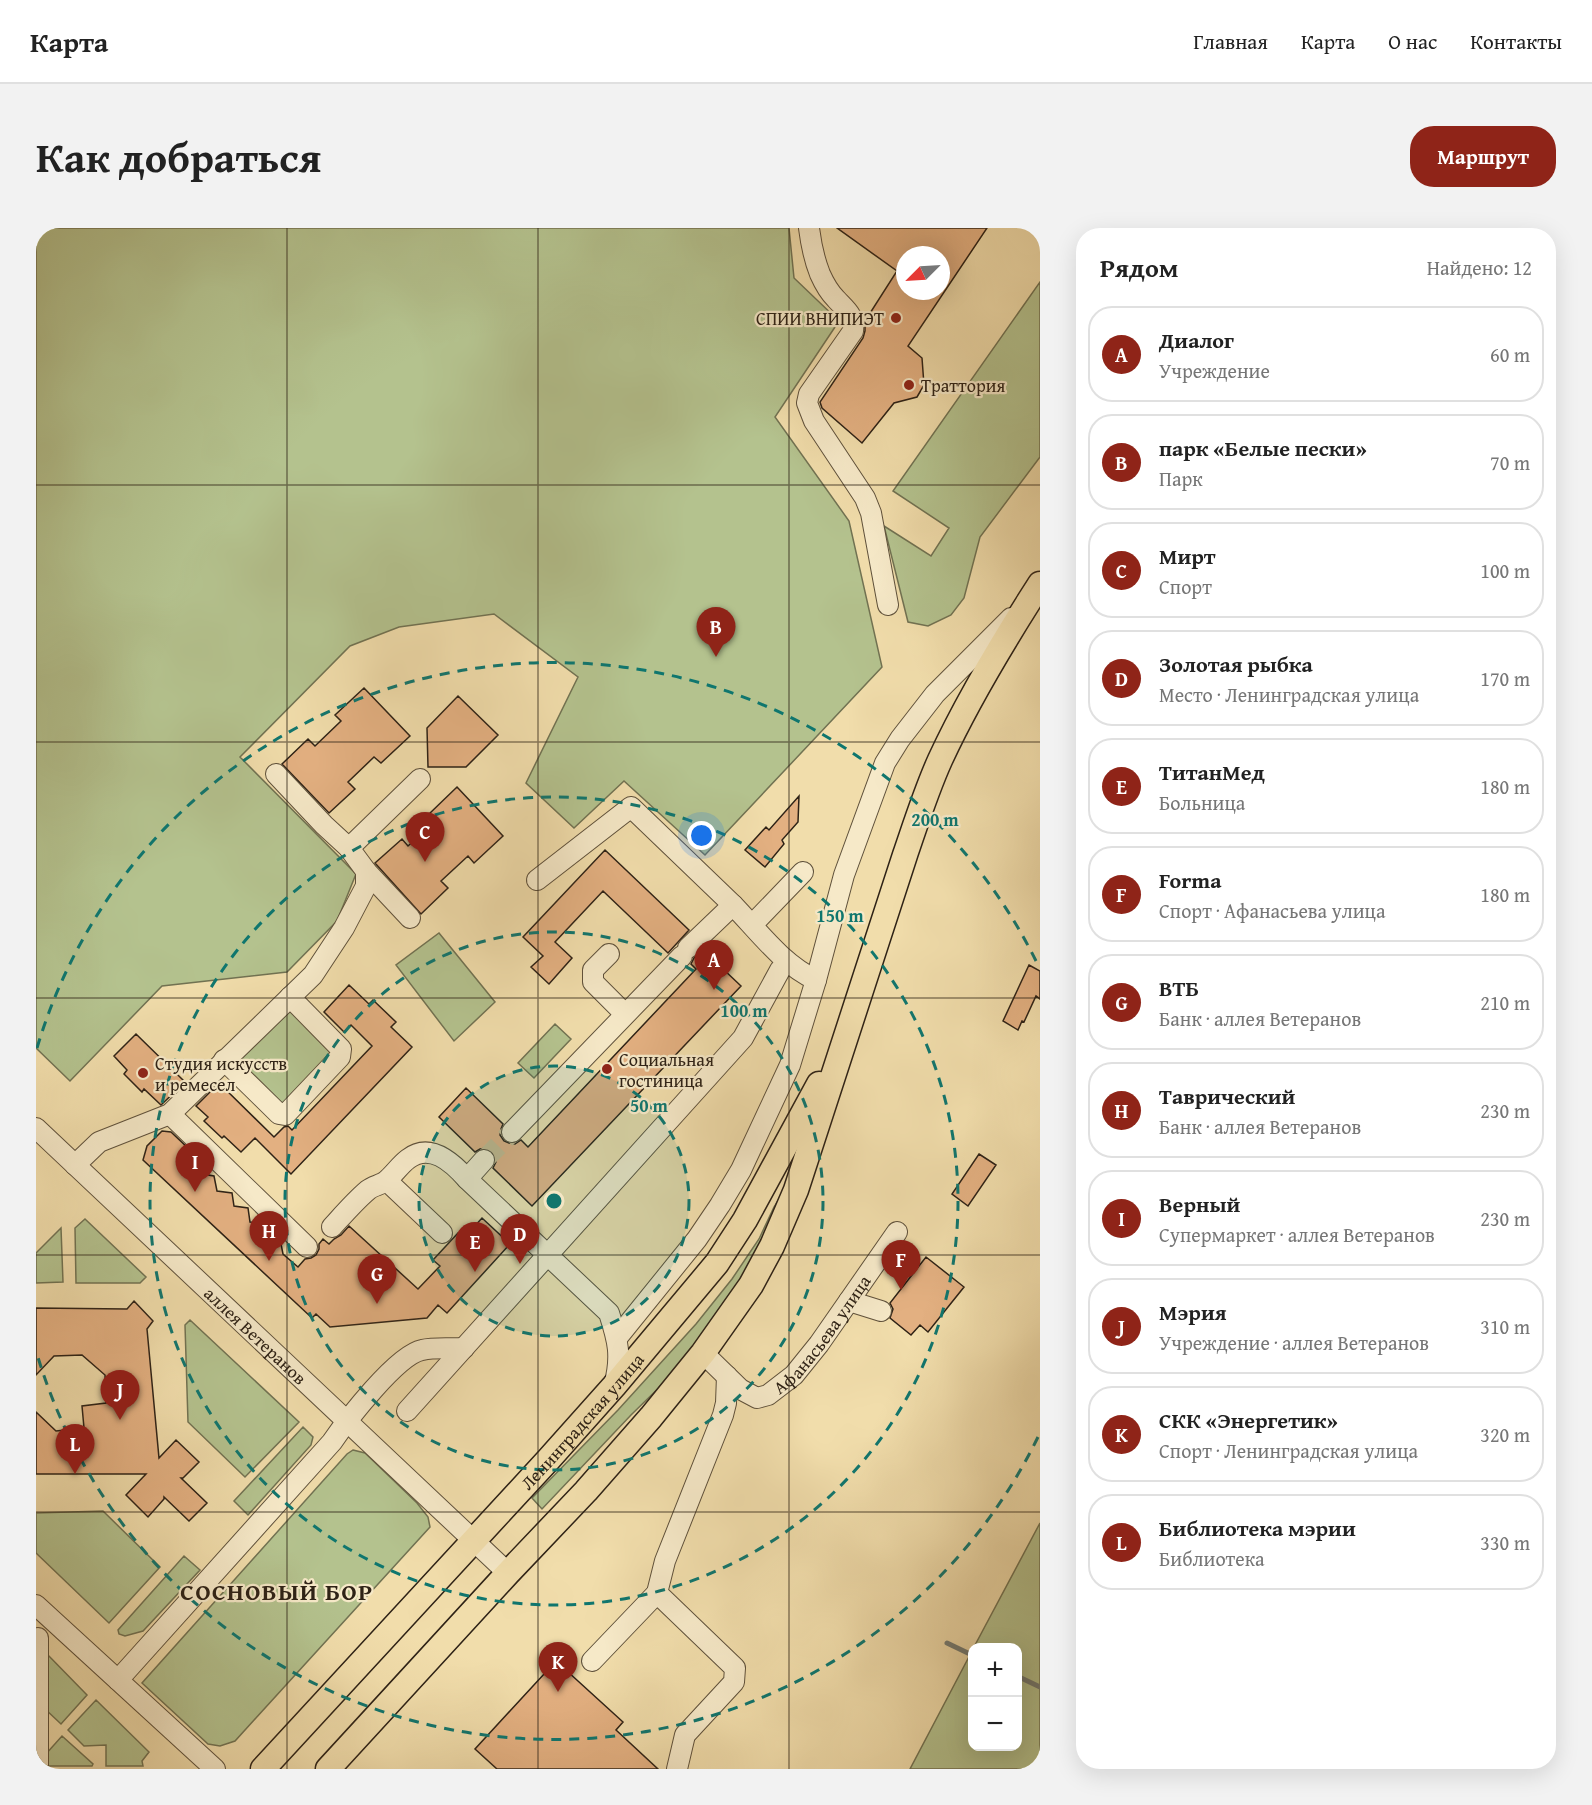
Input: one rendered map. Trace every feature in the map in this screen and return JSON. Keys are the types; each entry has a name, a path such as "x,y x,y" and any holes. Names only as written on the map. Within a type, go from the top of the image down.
{"main road":[{"name":"Ленинградская улица","path":"328,1769 651,1417 703,1353 751,1285 772,1246 796,1190 922,804 940,760 985,674 1036,590"},
{"name":"Ленинградская улица","path":"263,1769 614,1386 717,1263 745,1220 848,1031"},
{"path":"768,1178 775,1175 784,1177 796,1190"}],"street":[{"path":"809,228 812,252 820,274 835,298 850,314 854,325 853,331 809,394 807,403 814,422 865,498 871,513 888,605"},
{"path":"617,1338 697,1239 720,1205 741,1170 790,1065 844,875 885,763 900,739 935,694 1036,590"},
{"path":"276,774 349,848 366,871 410,918"},
{"path":"349,848 420,779"},
{"path":"537,880 631,807 733,905 787,962 816,980"},
{"path":"75,1166 99,1142 170,1114 313,975 344,928 366,886 366,871"},
{"path":"752,925 802,872"},
{"path":"512,1132 733,905"},
{"path":"609,954 593,970 593,982 626,1014"},
{"path":"407,1411 743,1038 780,970 787,962"},
{"path":"224,1060 279,1114 285,1115 340,1057 341,1049 290,997"},
{"path":"170,1114 307,1247"},
{"name":"аллея Ветеранов","path":"38,1134 75,1166 507,1573"},
{"path":"332,1227 366,1192 373,1186 387,1181 394,1171 410,1158 421,1153 435,1153 453,1164 609,1313 617,1338 619,1360 614,1386"},
{"path":"467,1179 484,1160"},
{"path":"387,1181 442,1233"},
{"name":"Афанасьева улица","path":"703,1353 740,1389 757,1398 768,1395 794,1376 897,1232"},
{"path":"849,1301 881,1311"},
{"path":"118,1680 332,1442 346,1421 395,1368 421,1350 464,1348"},
{"path":"592,1661 657,1593 665,1561 723,1415 727,1376"},
{"path":"657,1593 735,1668 734,1682 685,1735 677,1769"},
{"path":"36,1605 215,1769"},
{"path":"38,1638 38,1769"}],"green space":[{"path":"36,228 789,228 794,278 839,321 775,417 849,521 882,667 705,855 624,781 574,828 526,783 578,677 494,614 399,627 350,646 240,757 356,874 337,921 287,972 162,986 70,1081 36,1048"},
{"path":"1040,282 1040,457 980,537 964,598 951,615 928,626 908,622 884,526 931,556 949,528 893,491"},
{"path":"439,933 495,1002 454,1041 396,965"},
{"path":"290,1003 337,1052 282,1110 231,1062"},
{"path":"555,1024 571,1039 534,1078 518,1063"},
{"path":"784,1191 778,1211 739,1282 705,1335 672,1375 542,1509 532,1498 618,1410 696,1324 732,1279 759,1239"},
{"path":"85,1219 146,1277 140,1283 76,1283 75,1228"},
{"path":"61,1228 63,1282 36,1283 36,1253"},
{"path":"190,1320 299,1422 245,1477 188,1422 185,1325"},
{"path":"303,1427 313,1437 311,1445 248,1515 234,1501"},
{"path":"353,1450 365,1453 417,1503 428,1517 430,1527 235,1741 220,1746 208,1744 142,1683"},
{"path":"103,1511 160,1567 109,1623 36,1553 36,1513"},
{"path":"1040,1523 1040,1769 910,1769 968,1659 968,1751 1022,1751 1022,1643 976,1643"},
{"path":"184,1556 200,1570 143,1631 125,1636 119,1634 118,1630"},
{"path":"46,1653 87,1695 61,1724 44,1708"},
{"path":"96,1700 149,1752 142,1761 143,1766 106,1766 106,1745 84,1746 68,1730"},
{"path":"62,1736 93,1764 92,1766 46,1766 45,1755"}],"building":[{"name":"СПИИ ВНИПИЭТ","path":"837,228 987,228 950,283 950,246 896,246 896,270"},
{"name":"СПИИ ВНИПИЭТ","path":"896,273 896,300 939,300 908,346 922,358 924,385 917,397 894,403 862,443 822,408 820,402 863,338 865,321"},
{"path":"364,688 410,736 381,763 374,757 348,782 355,789 329,813 282,764 308,739 315,746 341,721 335,715"},
{"path":"458,696 498,735 466,767 428,767 427,728"},
{"path":"457,787 503,836 474,863 468,856 441,881 448,888 421,914 375,863 402,839 408,846 435,821 429,814"},
{"path":"799,796 798,822 782,840 784,844 765,867 745,850 766,827 769,830"},
{"path":"605,850 689,930 668,953 603,891 555,942 572,958 549,984 531,967 543,956 523,937"},
{"path":"703,950 741,986 532,1206 493,1168 496,1162 492,1152 486,1148 475,1152 439,1117 466,1088 503,1124 500,1135 504,1141 515,1144 521,1140 528,1147 696,969 691,964"},
{"path":"1029,965 1040,971 1040,999 1036,996 1018,1030 1003,1021"},
{"path":"349,985 369,1004 373,1000 396,1022 391,1027 412,1047 291,1174 255,1138 241,1152 204,1121 208,1117 196,1106 219,1083 274,1137 284,1127 288,1126 292,1130 372,1046 351,1025 344,1032 324,1012"},
{"path":"136,1034 185,1082 161,1105 144,1089 142,1092 124,1074 127,1070 114,1056"},
{"path":"162,1131 171,1132 190,1150 196,1173 214,1176 217,1191 232,1193 234,1206 248,1208 250,1222 264,1223 266,1237 280,1239 283,1254 298,1267 305,1259 316,1255 323,1239 329,1244 349,1226 418,1289 440,1266 433,1260 458,1233 464,1238 482,1218 510,1244 447,1313 438,1305 427,1318 330,1327 316,1314 312,1318 143,1160 147,1146"},
{"path":"979,1154 996,1165 968,1206 952,1194"},
{"path":"926,1257 964,1287 928,1332 920,1325 911,1335 890,1318 893,1309 890,1303"},
{"path":"134,1301 153,1321 147,1329 159,1458 176,1440 199,1462 181,1478 207,1503 189,1521 164,1497 148,1517 126,1495 146,1474 36,1474 36,1412 56,1431 84,1428 82,1406 106,1403 105,1375 82,1355 54,1356 36,1375 36,1308 127,1309"},
{"path":"556,1661 623,1722 616,1730 658,1769 497,1769 475,1749"}],"waterway":[{"path":"947,1643 968,1653"},
{"path":"1022,1678 1040,1687"}],"tunnel":[{"path":"484,1160 512,1132"}],"place":[{"name":"СПИИ ВНИПИЭТ","path":"896,318"},
{"name":"Траттория","path":"909,385"},
{"name":"парк «Белые пески»","path":"716,657"},
{"name":"Мирт","path":"425,862"},
{"name":"Диалог","path":"714,990"},
{"name":"Социальная гостиница","path":"607,1069"},
{"name":"Студия искусств и ремесел","path":"143,1073"},
{"name":"Верный","path":"195,1192"},
{"name":"Таврический","path":"269,1261"},
{"name":"Золотая рыбка","path":"520,1264"},
{"name":"ТитанМед","path":"475,1272"},
{"name":"Forma","path":"901,1290"},
{"name":"ВТБ","path":"377,1304"},
{"name":"Мэрия","path":"120,1420"},
{"name":"Библиотека мэрии","path":"75,1474"},
{"name":"СКК «Энергетик»","path":"558,1692"}],"district":[{"name":"СОСНОВЫЙ БОР","path":"277,1591"}]}
